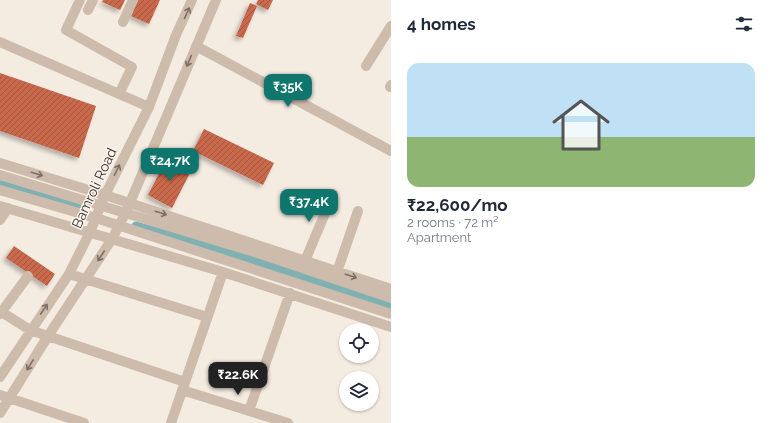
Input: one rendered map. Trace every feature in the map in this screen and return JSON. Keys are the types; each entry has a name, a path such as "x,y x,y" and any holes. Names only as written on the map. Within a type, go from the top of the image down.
{"street":[{"path":"80,0 66,30 132,67 119,94"},
{"path":"88,10 93,0"},
{"path":"123,22 133,0"},
{"name":"Bamroli Road","path":"0,377 30,330 69,274 90,232 105,195 149,107 176,35 192,0"},
{"path":"0,413 5,396 48,336 112,239 128,208 216,0"},
{"path":"366,66 391,26"},
{"path":"0,42 149,107"},
{"path":"196,46 391,151"},
{"path":"0,163 105,195 128,208 391,298"},
{"path":"0,175 101,205 128,208 305,261 391,289"},
{"path":"0,190 119,225 391,314"},
{"path":"305,261 333,194"},
{"path":"0,220 4,207 290,293 391,328"},
{"path":"337,272 358,211"},
{"path":"170,423 222,272"},
{"path":"69,274 207,318"},
{"path":"28,276 0,312 30,330 249,411 288,423"},
{"path":"249,411 290,293"},
{"path":"5,396 84,423"}],"building":[{"path":"103,0 125,0 120,10 102,2"},
{"path":"138,0 160,0 149,24 131,16"},
{"path":"258,0 273,0 268,10 256,4"},
{"path":"250,3 257,6 243,38 236,36"},
{"path":"0,73 96,106 79,158 0,131"},
{"path":"204,129 274,163 263,185 193,151"},
{"path":"168,156 192,169 172,208 148,195"},
{"path":"14,246 55,274 47,286 6,258"}],"waterway":[{"path":"0,182 77,206"},
{"path":"136,226 205,245 391,306"}]}
